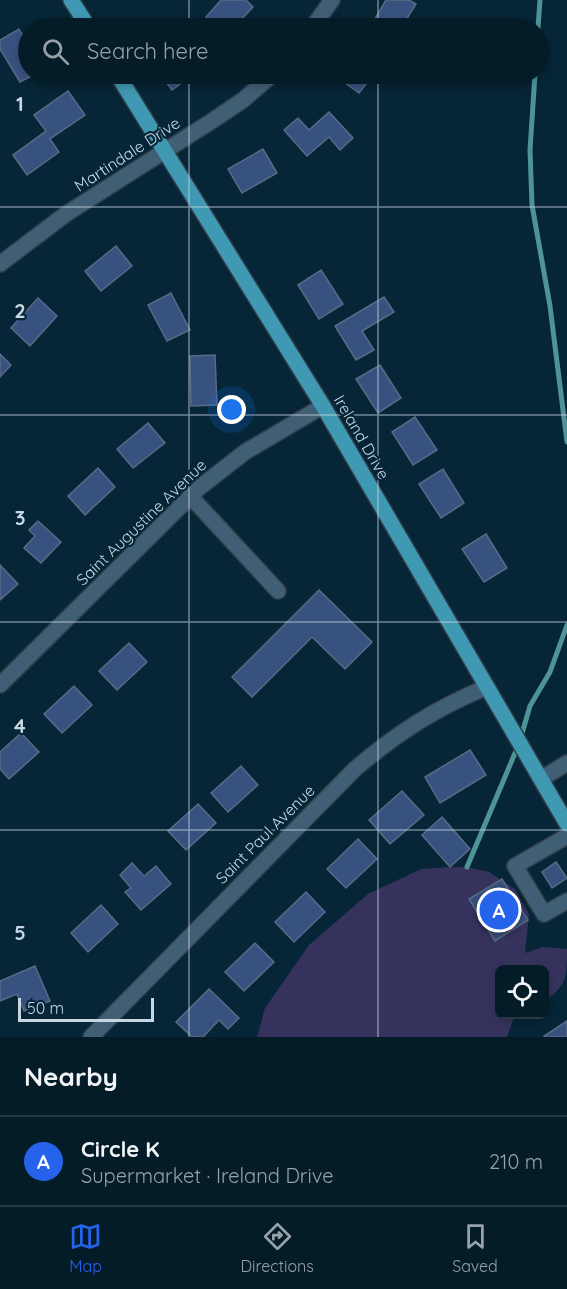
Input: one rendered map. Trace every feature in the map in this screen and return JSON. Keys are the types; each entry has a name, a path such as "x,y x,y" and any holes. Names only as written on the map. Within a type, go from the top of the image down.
{"main road":[{"path":"71,0 83,18"},
{"name":"Ireland Drive","path":"123,84 323,406 567,824"}],"street":[{"path":"319,18 332,0"},
{"name":"Martindale Drive","path":"0,264 66,214 243,100 261,84"},
{"name":"Saint Augustine Avenue","path":"0,685 190,496 224,466 323,406"},
{"path":"190,496 278,591"},
{"name":"Saint Paul Avenue","path":"91,1037 355,769 383,745 417,721 453,701 487,687"},
{"path":"541,779 567,764"},
{"path":"567,836 515,866 544,914 567,901"}],"shaded area":[{"path":"467,867 489,872 515,889 529,914 525,953 543,947 567,949 566,974 558,990 549,998 549,965 495,965 495,1019 515,1019 507,1037 257,1037 265,1008 309,945 368,894 421,869"}],"building":[{"path":"221,0 246,0 253,7 243,18 206,17"},
{"path":"386,0 409,0 416,4 407,18 376,18"},
{"path":"18,30 18,79 0,49 0,40"},
{"path":"168,84 180,84 172,90"},
{"path":"347,84 366,84 359,93"},
{"path":"68,91 85,115 50,139 59,152 27,175 13,155 46,131 34,115"},
{"path":"329,112 353,138 340,150 329,137 307,156 284,130 298,118 309,130"},
{"path":"263,149 277,173 242,193 228,169"},
{"path":"116,246 132,266 101,291 85,271"},
{"path":"321,270 343,304 319,319 298,285"},
{"path":"171,293 190,330 167,341 148,305"},
{"path":"384,297 394,312 362,331 374,350 356,360 335,326"},
{"path":"38,298 57,316 30,346 11,328"},
{"path":"0,354 11,365 0,377"},
{"path":"215,355 217,405 191,406 190,356"},
{"path":"380,365 401,398 378,413 356,379"},
{"path":"415,417 437,450 413,465 392,432"},
{"path":"148,423 165,443 133,468 117,449"},
{"path":"98,468 115,487 85,515 68,496"},
{"path":"443,469 464,503 441,518 419,484"},
{"path":"38,521 61,542 41,563 24,548 35,536 29,530"},
{"path":"486,534 507,568 484,582 462,549"},
{"path":"0,565 18,584 0,600"},
{"path":"319,590 372,642 345,669 312,637 252,697 232,677"},
{"path":"129,643 147,662 117,690 99,671"},
{"path":"74,686 92,705 62,733 44,714"},
{"path":"21,733 39,752 9,779 0,769 0,752"},
{"path":"470,750 486,775 440,803 425,777"},
{"path":"241,766 258,785 228,812 211,793"},
{"path":"402,791 424,815 390,844 369,820"},
{"path":"198,804 216,823 186,850 168,831"},
{"path":"442,817 470,849 450,867 422,835"},
{"path":"358,839 377,859 346,888 327,869"},
{"path":"556,862 567,878 552,888 542,872"},
{"path":"132,863 144,876 156,866 171,884 141,910 125,892 131,888 120,875"},
{"path":"502,879 528,920 495,941 469,899"},
{"path":"306,892 325,912 294,942 275,922"},
{"path":"101,905 118,924 88,952 71,933"},
{"path":"255,943 274,962 244,991 225,972"},
{"path":"35,966 50,1001 24,1011 17,994 0,1001 0,981"},
{"path":"209,989 239,1018 228,1029 219,1020 203,1037 192,1037 176,1022"},
{"path":"567,1021 567,1037 544,1036"}],"waterway":[{"path":"539,18 540,0"},
{"path":"534,84 530,150 532,205 550,306 567,442"},
{"path":"521,737 530,706 550,672 567,625"},
{"path":"467,867 518,746"}],"place":[{"name":"Circle K","path":"499,910"}]}
